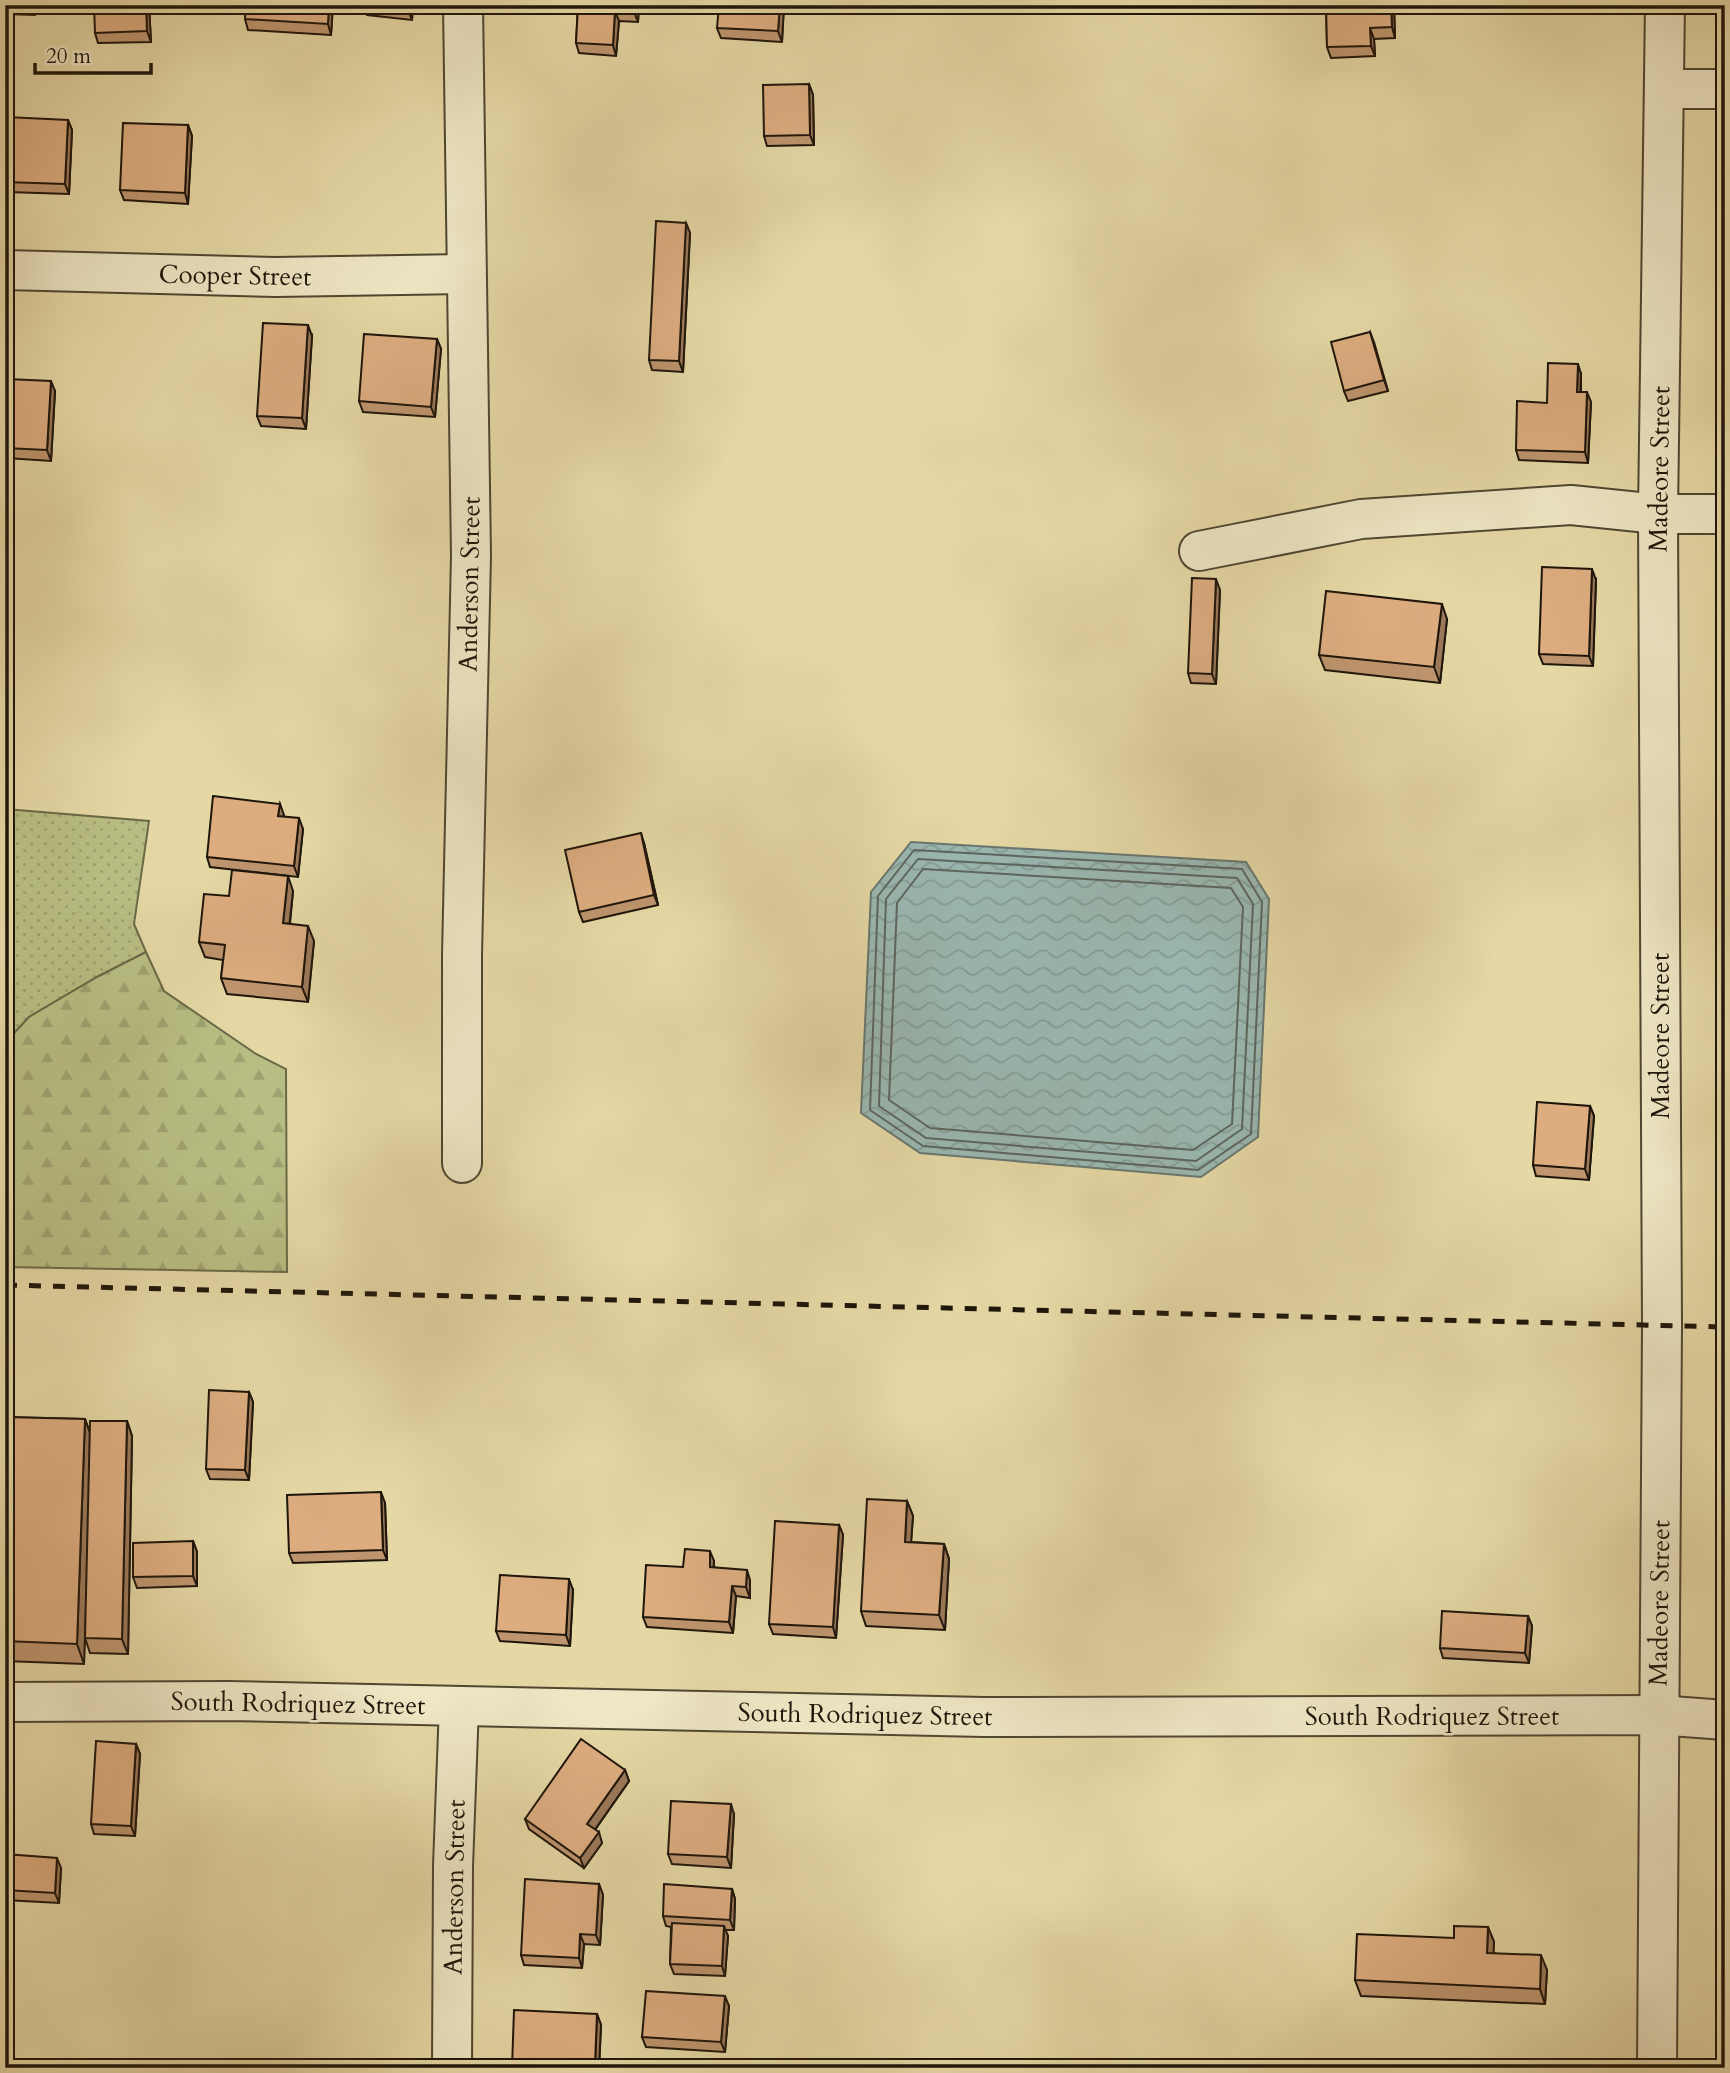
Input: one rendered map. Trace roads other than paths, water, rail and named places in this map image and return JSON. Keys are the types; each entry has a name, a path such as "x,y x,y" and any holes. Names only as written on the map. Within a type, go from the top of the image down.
{"street":[{"name":"Anderson Street","path":"462,1163 462,941 471,556 463,5"},
{"name":"Madeore Street","path":"1657,2068 1662,1311 1658,514 1665,5"},
{"path":"1664,89 1725,89"},
{"name":"Cooper Street","path":"5,270 276,277 465,274"},
{"path":"1199,551 1361,519 1571,505 1658,514 1725,514"},
{"name":"South Rodriquez Street","path":"5,1702 228,1701 984,1717 1658,1715 1725,1720"},
{"name":"Anderson Street","path":"452,2068 453,1866 459,1706"}],"water":[{"path":"911,842 1246,862 1269,899 1258,1137 1201,1177 920,1153 861,1113 871,892"}],"railway":[{"path":"5,1285 1725,1327"}]}
